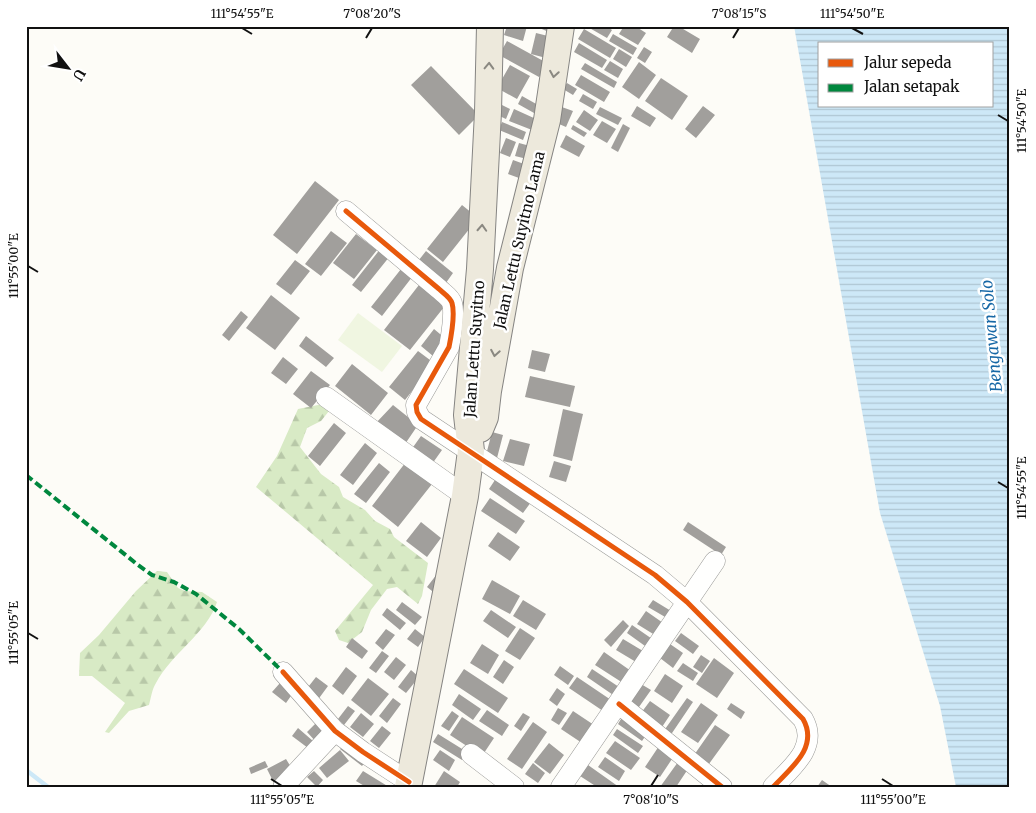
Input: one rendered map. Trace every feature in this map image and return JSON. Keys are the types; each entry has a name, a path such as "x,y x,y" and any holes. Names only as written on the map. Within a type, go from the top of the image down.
{"main road":[{"name":"Jalan Lettu Suyitno","path":"408,784 465,496 471,451 467,415 480,269 490,26"},
{"name":"Jalan Lettu Suyitno Lama","path":"471,451 485,417 510,268 547,120 561,26"},
{"path":"480,269 494,276 500,276 510,268"}],"street":[{"path":"346,211 438,288 449,298 452,304 449,347 419,398 416,410 420,417 428,425 471,451 655,575 686,602 798,713 806,724 808,740 804,751 773,787"},
{"path":"326,397 465,496"},
{"path":"561,787 715,561"},
{"path":"283,672 335,731 408,784"},
{"path":"618,704 722,787"},
{"path":"283,787 335,731"},
{"path":"471,754 514,787"}],"green space":[{"path":"358,313 402,346 382,372 338,340"},
{"path":"323,404 329,411 321,421 307,428 300,447 321,474 339,487 343,497 365,510 375,521 390,529 394,537 428,563 422,596 418,604 397,587 387,589 371,610 362,632 348,643 339,640 335,631 373,585 256,487 277,456 298,409"},
{"path":"157,571 167,572 178,588 185,591 202,592 217,602 205,624 163,672 153,688 149,705 129,711 109,733 105,732 125,703 92,676 79,676 80,653 99,635 136,591"}],"water":[{"name":"Bengawan Solo","path":"794,26 1010,26 1010,787 956,787 940,706 880,513"}],"building":[{"path":"507,26 527,26 523,41 504,35"},
{"path":"535,26 553,26 551,33"},
{"path":"586,26 606,26 612,30 607,38"},
{"path":"624,26 635,26 646,33 638,45 619,34"},
{"path":"674,26 678,26 700,39 692,53 667,37"},
{"path":"584,29 616,48 610,58 578,39"},
{"path":"536,33 552,37 546,58 531,54"},
{"path":"613,34 637,48 633,55 609,41"},
{"path":"507,41 547,63 539,77 499,55"},
{"path":"579,43 607,60 602,68 574,52"},
{"path":"644,47 652,52 645,63 637,58"},
{"path":"619,49 632,57 626,67 613,59"},
{"path":"610,61 623,69 618,78 604,70"},
{"path":"639,62 656,75 639,99 622,87"},
{"path":"585,63 617,82 614,88 581,69"},
{"path":"510,65 530,76 517,99 497,88"},
{"path":"431,66 479,115 459,135 411,85"},
{"path":"581,75 610,92 604,102 575,85"},
{"path":"661,78 688,96 672,120 645,101"},
{"path":"567,83 577,89 573,95 563,89"},
{"path":"583,94 597,102 593,109 579,101"},
{"path":"522,96 538,105 534,113 518,104"},
{"path":"498,103 510,109 506,119 493,113"},
{"path":"559,106 573,111 566,127 552,121"},
{"path":"637,106 656,118 650,127 631,116"},
{"path":"703,106 715,115 696,138 685,129"},
{"path":"600,107 622,118 618,125 596,114"},
{"path":"514,109 536,119 532,130 509,121"},
{"path":"584,110 598,120 590,131 576,122"},
{"path":"602,121 616,129 607,143 593,135"},
{"path":"502,122 526,132 523,140 499,130"},
{"path":"623,124 630,128 618,152 611,148"},
{"path":"573,125 587,133 584,137 571,129"},
{"path":"566,135 585,146 579,157 560,147"},
{"path":"506,138 516,142 510,157 500,153"},
{"path":"519,143 530,146 527,159 515,156"},
{"path":"513,160 524,164 519,178 508,174"},
{"path":"315,181 339,200 297,254 273,235"},
{"path":"462,205 478,218 443,262 427,249"},
{"path":"331,231 347,243 321,276 305,264"},
{"path":"356,234 377,250 354,279 333,263"},
{"path":"381,248 390,256 361,292 352,285"},
{"path":"426,251 453,273 443,287 415,265"},
{"path":"295,260 310,271 291,295 276,284"},
{"path":"405,264 416,272 382,316 371,307"},
{"path":"422,281 448,302 410,350 384,330"},
{"path":"271,295 300,318 275,350 246,328"},
{"path":"241,311 248,317 229,341 222,335"},
{"path":"434,329 446,339 433,356 421,346"},
{"path":"306,336 334,358 326,367 299,346"},
{"path":"532,350 550,354 545,372 528,368"},
{"path":"418,351 434,363 405,400 389,387"},
{"path":"283,357 298,369 286,384 271,373"},
{"path":"352,364 388,393 371,415 335,386"},
{"path":"311,371 330,385 311,408 293,394"},
{"path":"530,376 575,386 570,407 525,397"},
{"path":"393,405 418,425 403,447 375,424"},
{"path":"563,409 583,414 572,461 553,456"},
{"path":"334,423 346,433 320,466 308,456"},
{"path":"492,432 503,435 497,458 486,455"},
{"path":"421,436 442,450 432,464 411,450"},
{"path":"510,439 530,444 524,466 503,461"},
{"path":"365,443 377,453 353,485 340,475"},
{"path":"409,458 436,479 398,527 372,506"},
{"path":"554,461 571,466 566,482 549,477"},
{"path":"379,463 390,472 366,503 354,494"},
{"path":"499,474 534,498 523,513 489,489"},
{"path":"490,498 525,521 516,534 481,511"},
{"path":"421,522 441,538 427,557 406,541"},
{"path":"688,522 726,547 721,555 683,530"},
{"path":"498,532 520,547 510,561 488,546"},
{"path":"437,574 437,595 427,587"},
{"path":"492,580 520,596 510,614 482,599"},
{"path":"523,600 546,614 536,630 513,616"},
{"path":"653,600 676,614 672,621 648,607"},
{"path":"402,602 422,617 415,625 396,610"},
{"path":"387,608 406,623 400,630 382,615"},
{"path":"491,610 516,627 508,638 483,621"},
{"path":"646,611 666,625 658,637 637,624"},
{"path":"623,620 629,626 611,647 604,640"},
{"path":"632,625 658,643 652,651 627,633"},
{"path":"520,628 535,638 520,660 505,651"},
{"path":"386,629 395,635 383,650 375,643"},
{"path":"415,629 425,637 418,647 407,639"},
{"path":"681,633 699,646 693,654 675,641"},
{"path":"352,638 368,651 362,659 346,647"},
{"path":"623,639 648,654 641,665 616,650"},
{"path":"482,644 499,655 488,674 470,663"},
{"path":"670,644 683,653 673,668 660,658"},
{"path":"382,651 389,656 376,673 369,668"},
{"path":"604,652 631,671 623,683 595,665"},
{"path":"701,655 710,661 702,673 693,667"},
{"path":"396,657 406,665 394,680 384,672"},
{"path":"714,658 734,673 717,698 696,684"},
{"path":"504,660 514,667 503,684 493,677"},
{"path":"683,663 698,673 693,681 677,671"},
{"path":"560,666 574,676 568,685 554,675"},
{"path":"346,667 357,676 343,695 332,686"},
{"path":"464,669 508,698 498,713 454,684"},
{"path":"592,669 625,691 619,699 587,677"},
{"path":"411,670 419,677 406,693 398,687"},
{"path":"665,674 683,686 672,703 654,691"},
{"path":"316,677 328,686 317,701 305,691"},
{"path":"577,677 614,702 606,713 569,688"},
{"path":"368,678 389,694 371,716 351,700"},
{"path":"280,683 293,693 286,703 272,692"},
{"path":"641,684 651,690 634,714 625,707"},
{"path":"557,688 565,694 557,706 549,700"},
{"path":"459,694 481,709 473,720 452,705"},
{"path":"393,698 401,704 387,723 379,716"},
{"path":"687,698 693,702 670,736 663,732"},
{"path":"650,701 670,715 662,727 641,713"},
{"path":"701,703 718,715 698,743 681,732"},
{"path":"731,703 745,712 741,719 727,709"},
{"path":"348,706 355,711 344,725 338,719"},
{"path":"558,708 567,713 559,725 551,720"},
{"path":"487,710 509,725 502,736 479,721"},
{"path":"452,711 459,716 449,731 441,726"},
{"path":"573,711 594,725 582,743 561,729"},
{"path":"361,713 374,724 363,737 350,727"},
{"path":"523,713 530,717 521,731 514,726"},
{"path":"624,714 649,731 642,741 618,724"},
{"path":"462,717 494,738 482,756 450,735"},
{"path":"533,722 547,732 522,769 507,759"},
{"path":"316,723 326,734 317,743 307,732"},
{"path":"715,725 730,735 706,768 692,758"},
{"path":"382,726 391,733 379,748 370,741"},
{"path":"298,728 313,741 308,748 292,736"},
{"path":"617,729 643,746 638,753 613,735"},
{"path":"438,734 467,752 462,760 433,742"},
{"path":"615,741 640,758 631,770 606,753"},
{"path":"345,743 367,760 362,766 340,749"},
{"path":"549,743 564,755 550,774 534,762"},
{"path":"661,743 676,753 660,777 645,767"},
{"path":"340,750 349,761 327,778 319,768"},
{"path":"440,750 455,760 449,771 433,760"},
{"path":"605,757 625,771 619,781 598,767"},
{"path":"286,759 294,772 274,783 267,769"},
{"path":"265,761 268,767 251,774 249,768"},
{"path":"678,762 688,769 676,787 660,787"},
{"path":"533,763 545,773 538,783 525,774"},
{"path":"588,765 619,787 597,787 580,776"},
{"path":"314,771 323,780 317,787 307,777"},
{"path":"363,771 389,787 366,787 356,781"},
{"path":"444,771 460,782 457,787 434,787"},
{"path":"822,780 832,787 817,787"}],"waterway":[{"path":"26,770 48,787"}],"marked path":[{"path":"26,475 152,575 174,582 196,594 239,629 283,672"}],"cycle path":[{"path":"346,211 446,295 452,303 453,319 449,347 416,405 421,419 655,575 687,602 803,719 808,739 805,748 795,765 773,787"},
{"path":"283,672 335,731 409,782"},
{"path":"619,704 722,787"}]}
